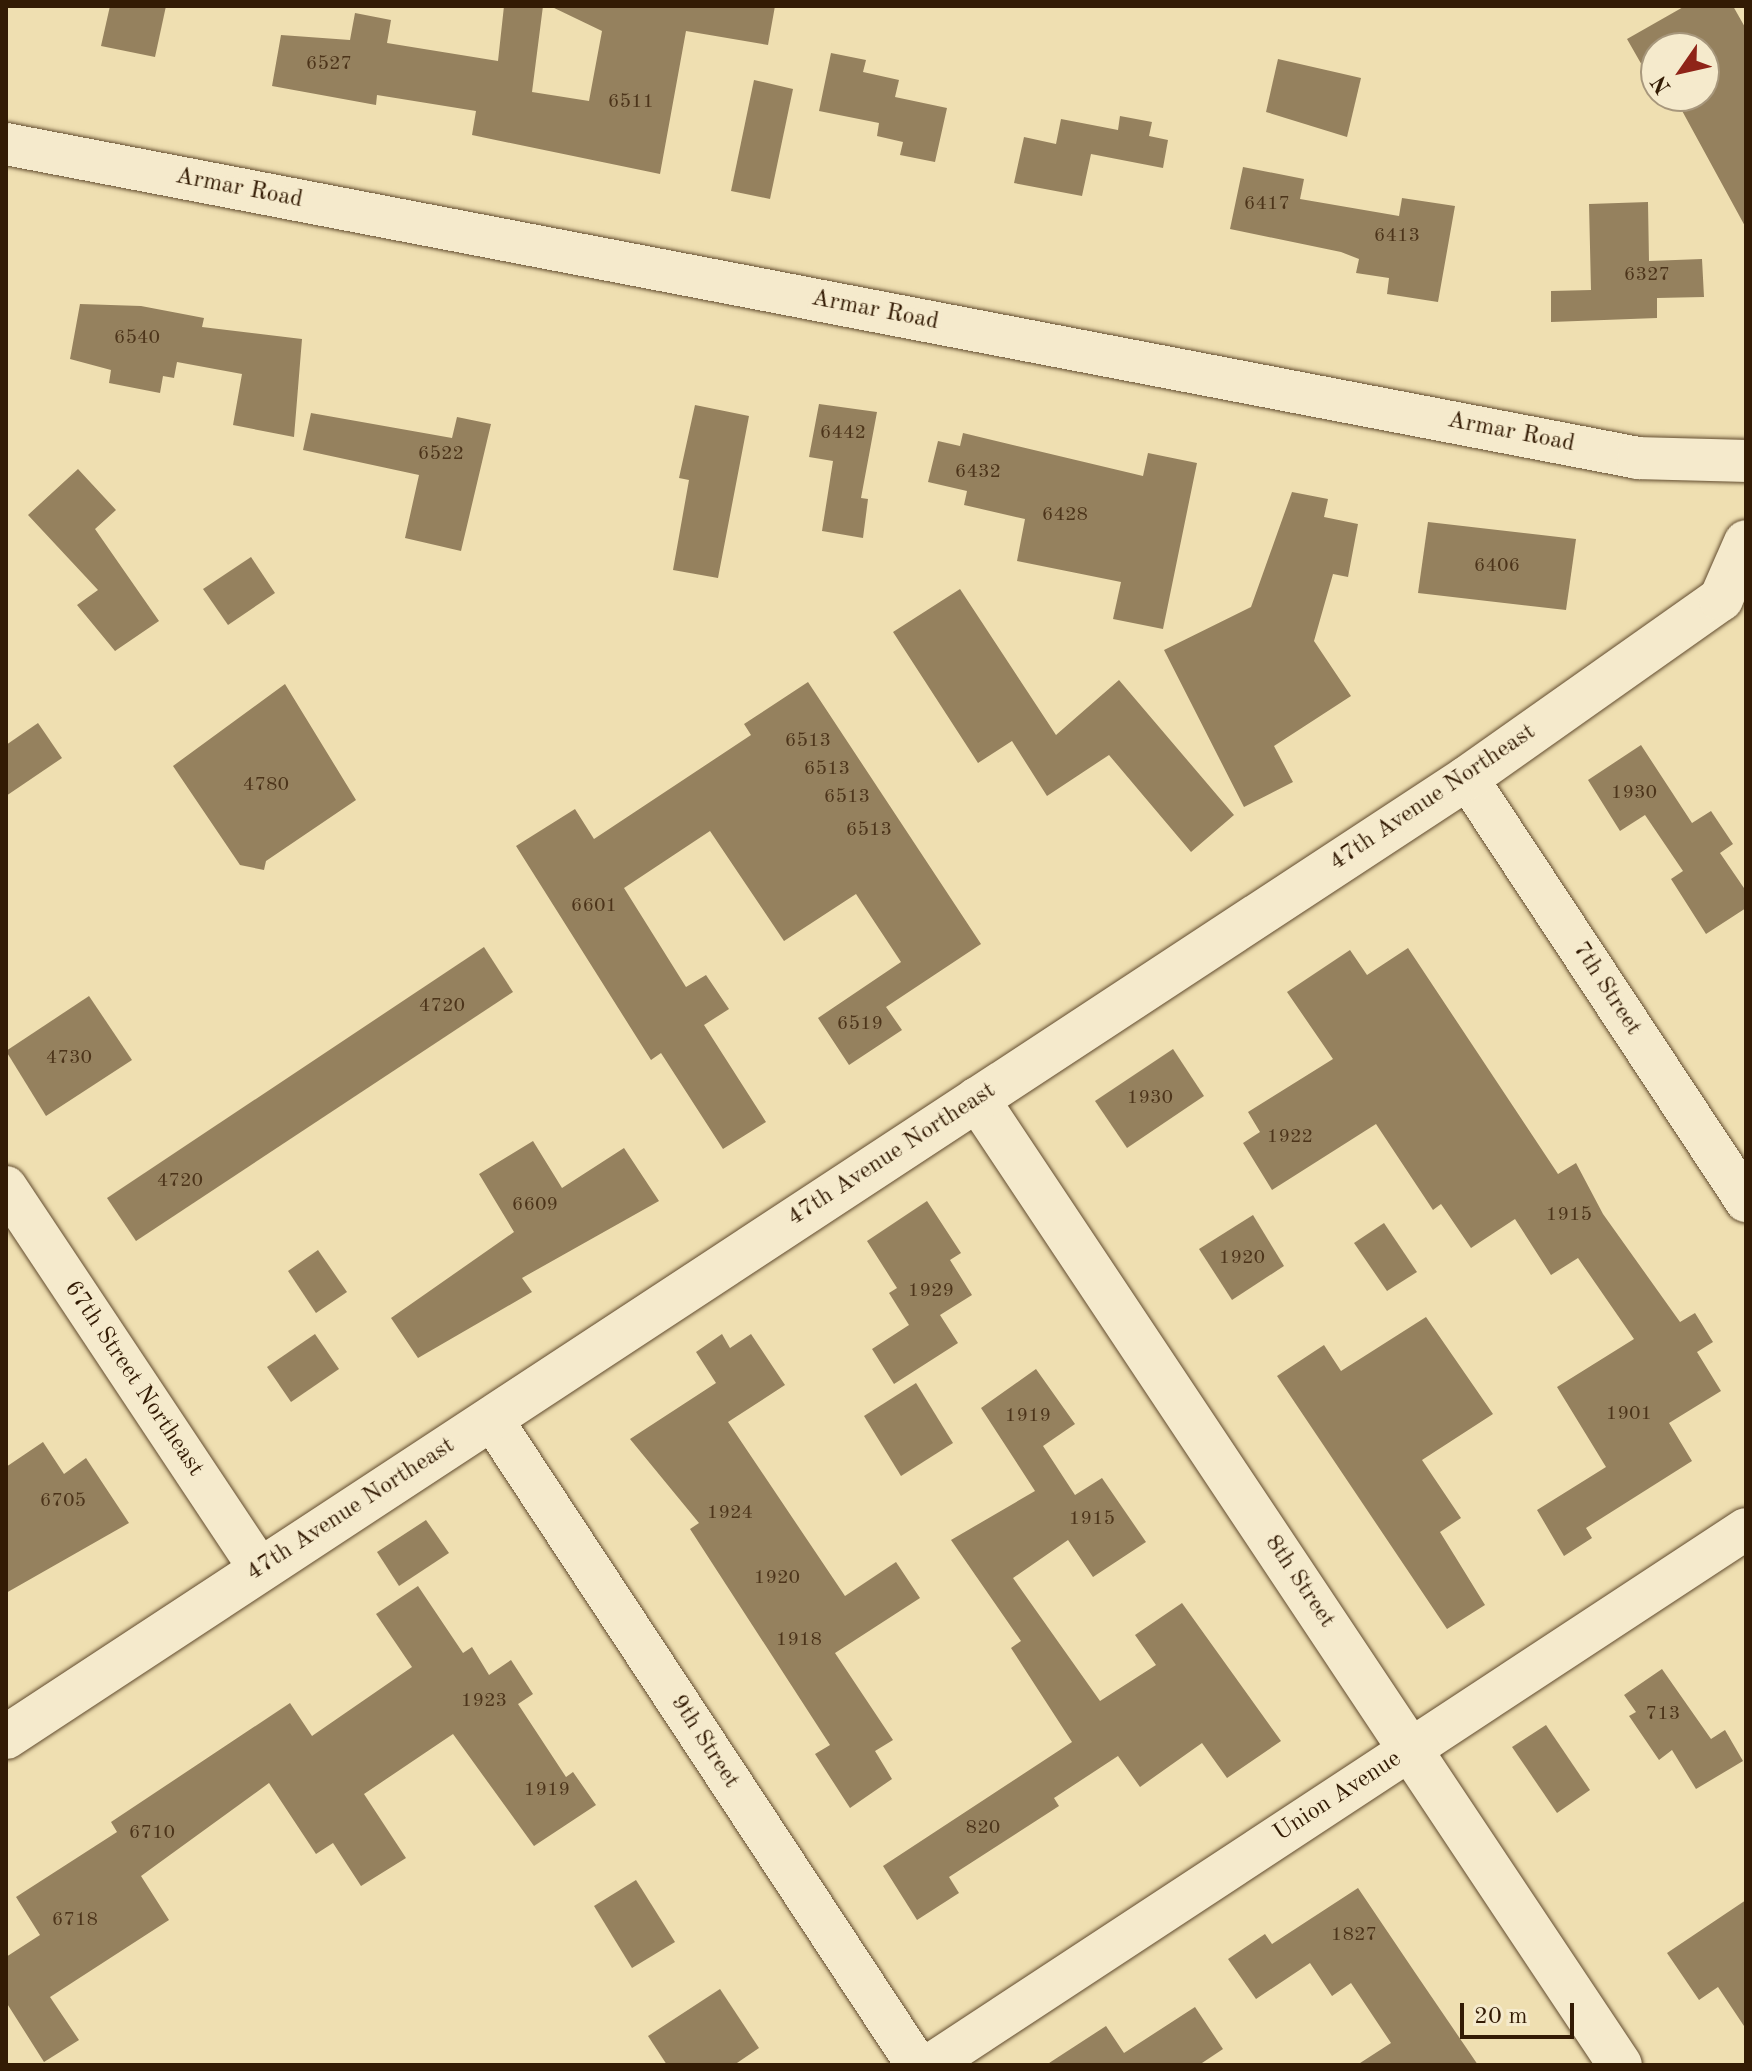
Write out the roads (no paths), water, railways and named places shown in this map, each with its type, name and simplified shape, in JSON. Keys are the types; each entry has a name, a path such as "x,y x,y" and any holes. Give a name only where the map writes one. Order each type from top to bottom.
{"street":[{"name":"Armar Road","path":"6,144 1638,458 1746,461"},
{"name":"47th Avenue Northeast","path":"6,1737 1467,778 1721,599 1746,542"},
{"name":"7th Street","path":"1467,778 1746,1201"},
{"name":"8th Street","path":"977,1099 1620,2065"},
{"name":"67th Street Northeast","path":"6,1187 260,1570"},
{"name":"9th Street","path":"491,1418 917,2065"},
{"name":"Union Avenue","path":"930,2065 1746,1529"}]}
